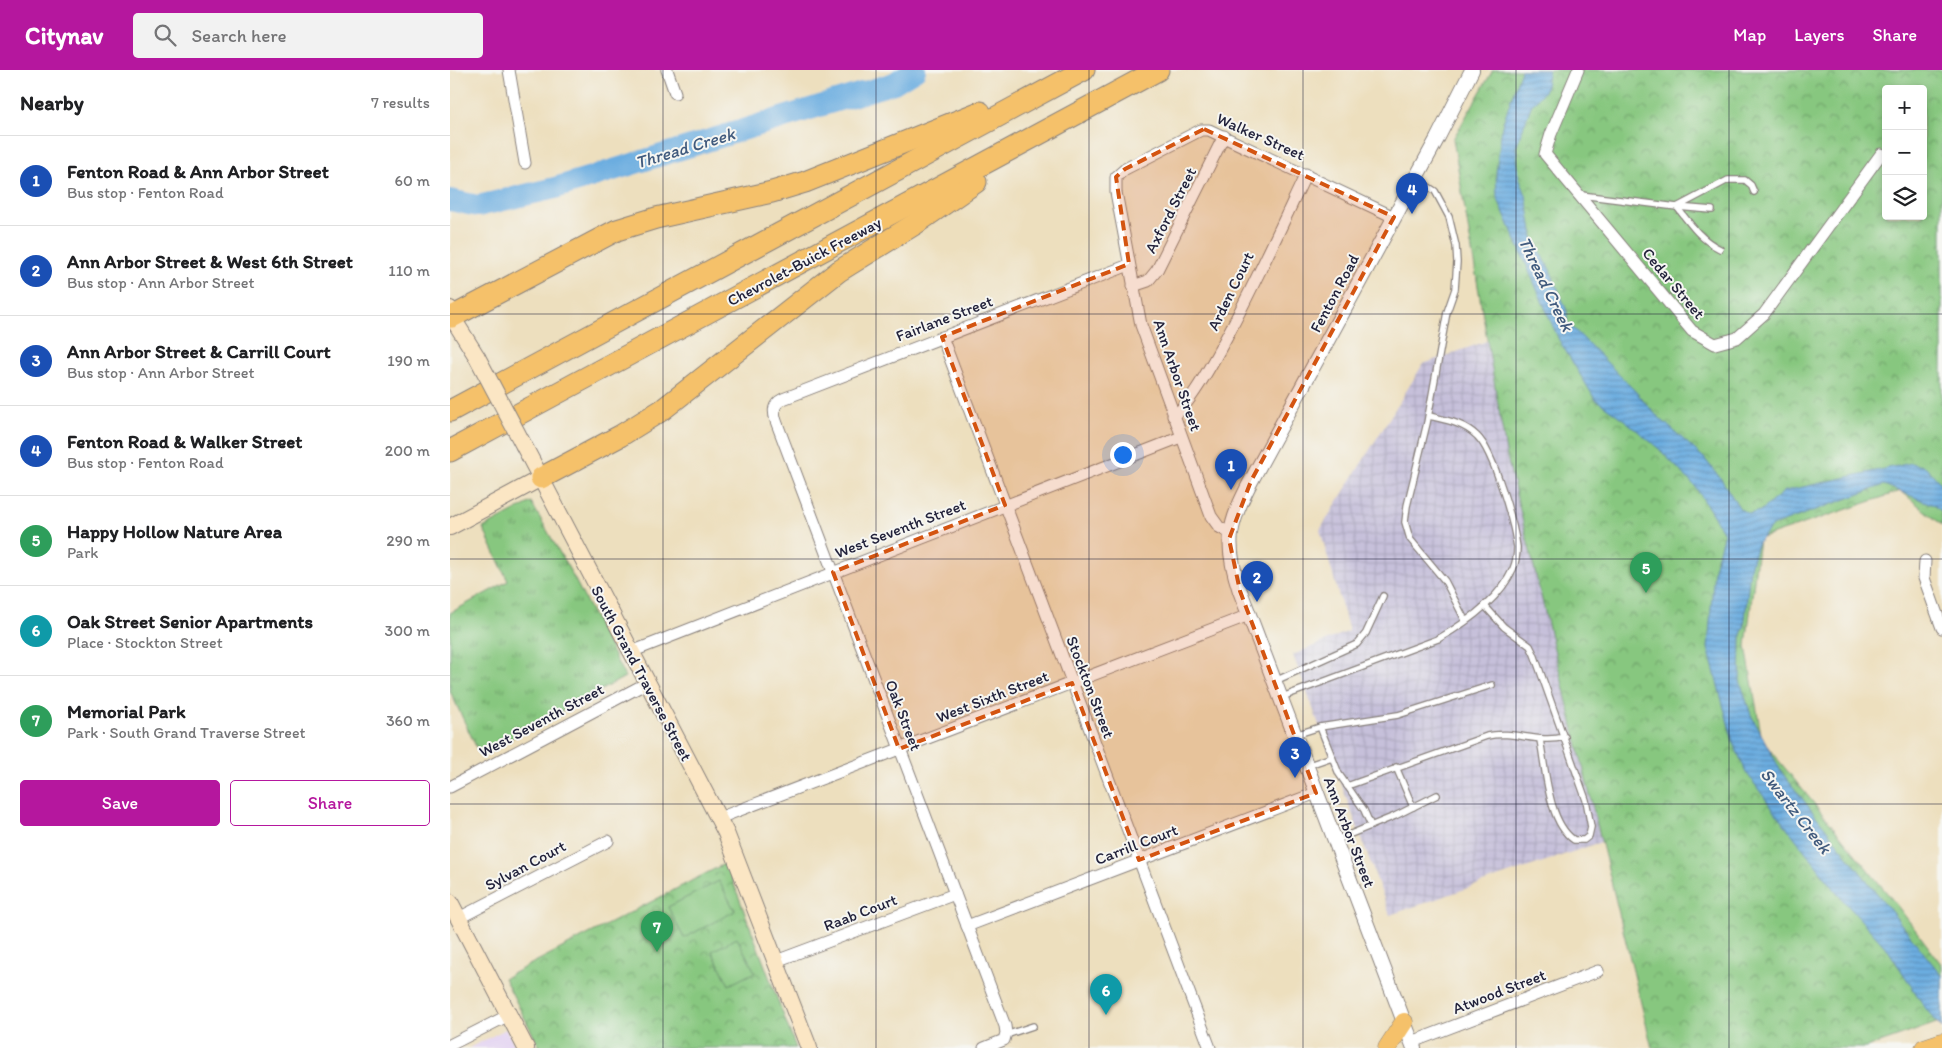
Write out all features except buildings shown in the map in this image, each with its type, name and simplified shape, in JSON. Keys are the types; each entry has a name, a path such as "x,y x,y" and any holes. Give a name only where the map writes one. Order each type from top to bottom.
{"highway":[{"name":"Chevrolet-Buick Freeway","path":"450,451 1158,70"},
{"path":"451,315 617,230 656,218 772,192 805,182 1079,73"},
{"path":"450,411 1079,73"},
{"path":"541,478 620,436 662,410 839,271 915,224 1063,122"}],"main road":[{"name":"South Grand Traverse Street","path":"451,315 477,357 719,818 741,867 809,1048"},
{"path":"450,527 541,478"},
{"path":"450,902 526,1048"},
{"path":"1387,1048 1404,1022"},
{"path":"1924,1048 1942,1042"}],"street":[{"path":"509,70 525,163"},
{"path":"667,70 675,92"},
{"name":"Fenton Road","path":"1230,533 1236,512 1251,481 1472,70"},
{"name":"Cedar Street","path":"1578,70 1551,134 1545,154 1553,167 1581,196 1692,331 1715,344 1737,338 1764,314 1881,154"},
{"name":"Walker Street","path":"1116,177 1125,169 1200,130 1209,130 1394,217"},
{"name":"Axford Street","path":"1133,286 1148,281 1157,270 1224,136"},
{"name":"Arden Court","path":"1173,416 1182,410 1215,358 1306,174"},
{"name":"Ann Arbor Street","path":"1116,177 1116,192 1129,265 1144,334 1213,520 1218,527 1230,533 1231,564 1249,615 1413,1045"},
{"name":"Fairlane Street","path":"774,406 783,399 1129,265"},
{"name":"Stockton Street","path":"942,337 1210,1048"},
{"name":"Oak Street","path":"774,406 776,421 967,926 1006,1035"},
{"name":"West Seventh Street","path":"631,652 1181,437"},
{"path":"1925,561 1924,578 1942,628"},
{"name":"West Sixth Street","path":"719,818 1249,615"},
{"name":"West Seventh Street","path":"450,787 647,683"},
{"name":"Carrill Court","path":"967,926 1316,793"},
{"name":"Sylvan Court","path":"459,918 608,841"},
{"name":"Raab Court","path":"776,961 954,894"},
{"name":"Atwood Street","path":"1413,1045 1598,971"},
{"path":"450,1045 509,1015"},
{"path":"984,1048 1004,1040 1006,1035"}],"lane":[{"path":"1415,178 1432,187 1437,194 1452,225 1457,254 1455,289 1447,312 1428,416 1407,506 1406,529 1414,545 1444,581 1465,620"},
{"path":"1677,207 1728,180 1746,180 1754,192"},
{"path":"1581,196 1712,210"},
{"path":"1677,207 1696,231 1710,244 1720,249"},
{"path":"1280,698 1425,645 1465,620 1484,605 1501,587 1516,561 1515,538 1503,493 1488,450 1478,436 1456,423 1428,416"},
{"path":"1274,681 1341,653 1357,644 1366,633 1383,596"},
{"path":"1484,605 1504,627 1530,646 1534,654 1565,737 1590,814 1589,836 1581,841 1574,840 1567,834 1556,816 1540,740"},
{"path":"1294,735 1320,727 1386,718 1492,686"},
{"path":"1320,727 1332,757 1347,786 1364,810 1371,826"},
{"path":"1347,786 1442,750 1500,733 1540,740 1565,737"},
{"path":"1306,766 1332,757"},
{"path":"1396,767 1413,807"},
{"path":"1334,840 1371,826 1437,795"},
{"path":"1006,1035 1033,1026"}],"highlighted area":[{"path":"1204,129 1394,217 1251,481 1229,539 1240,591 1316,793 1139,860 1072,683 899,749 833,572 1005,505 942,337 1129,264 1116,177 1125,169"}],"shaded area":[{"path":"1487,341 1507,457 1601,842 1390,915 1293,655 1349,631 1320,530 1423,364"},
{"path":"506,1029 516,1048 469,1048"}],"green space":[{"path":"1493,70 1942,70 1942,525 1901,491 1759,539 1746,646 1762,740 1896,904 1942,965 1942,1021 1866,1048 1652,1048 1507,457 1453,139"},
{"path":"531,502 573,576 625,677 480,755 450,691 450,613 508,581 483,528"},
{"path":"726,863 796,1048 540,1048 504,978"},
{"path":"719,881 735,911 684,938 668,907"},
{"path":"737,938 755,972 729,985 712,951"}],"water":[{"name":"Swartz Creek","path":"1521,70 1549,70 1545,90 1531,106 1516,147 1519,177 1526,195 1533,237 1550,270 1567,311 1567,322 1636,392 1654,413 1704,458 1721,479 1740,509 1749,514 1760,511 1785,491 1911,463 1926,467 1942,485 1942,512 1934,505 1884,485 1772,526 1757,544 1750,568 1744,628 1741,634 1740,681 1751,715 1782,773 1942,976 1942,1028 1926,1009 1888,950 1842,899 1746,772 1733,742 1708,648 1714,569 1724,533 1695,486 1658,448 1595,399 1559,340 1497,197 1496,173 1502,126"}],"waterway":[{"name":"Thread Creek","path":"450,200 478,206 555,188 894,83 915,70"}],"place":[{"name":"Fenton Road & Walker Street","path":"1412,214"},
{"name":"Fenton Road & Ann Arbor Street","path":"1231,490"},
{"name":"Happy Hollow Nature Area","path":"1646,593"},
{"name":"Ann Arbor Street & West 6th Street","path":"1257,602"},
{"name":"Ann Arbor Street & Carrill Court","path":"1295,778"},
{"name":"Memorial Park","path":"657,952"},
{"name":"Oak Street Senior Apartments","path":"1106,1015"}]}
